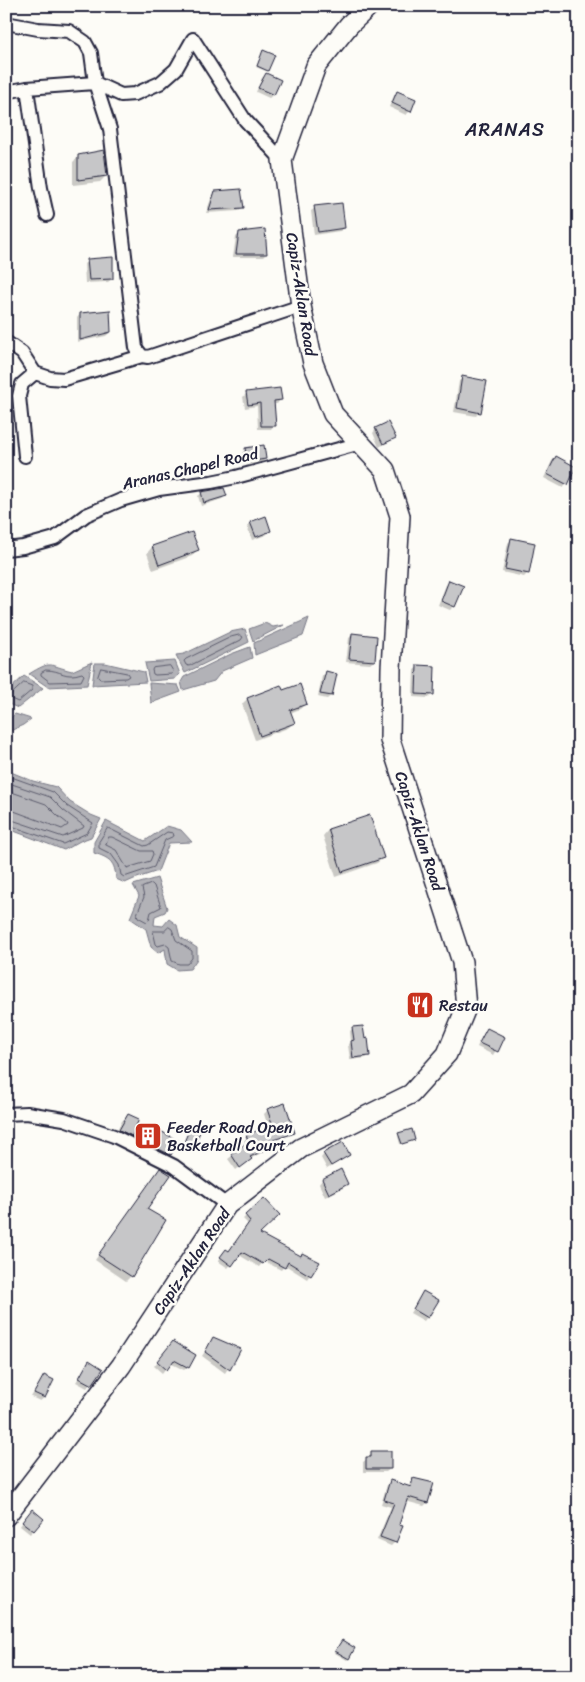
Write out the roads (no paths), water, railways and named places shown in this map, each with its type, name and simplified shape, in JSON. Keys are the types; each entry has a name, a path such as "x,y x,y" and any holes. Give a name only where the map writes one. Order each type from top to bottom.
{"main road":[{"name":"Capiz-Aklan Road","path":"6,1516 121,1366 227,1205 301,1148 410,1094 447,1054 466,1008 462,962 390,740 391,668 400,516 385,470 333,414 313,363 301,306 282,160 316,66 349,25 369,6"}],"street":[{"path":"6,23 38,29 69,31 85,42 91,53 95,83 110,129 136,348 142,356"},
{"path":"6,92 27,88 95,83 121,95 135,94 160,83 176,69 192,38 245,120 282,160"},
{"path":"27,88 41,188 47,215"},
{"path":"6,342 22,353 34,372 50,378 64,379 142,356 148,357 301,306"},
{"path":"26,456 19,396 22,384 34,372"},
{"name":"Aranas Chapel Road","path":"6,549 23,548 55,538 86,514 121,500 159,489 236,477 361,443"},
{"path":"6,1114 27,1113 64,1119 114,1136 174,1166 227,1205"}],"water":[{"path":"309,618 303,636 255,655 254,643"},
{"path":"265,623 273,627 284,625 253,641 249,629"},
{"path":"245,629 249,642 185,673 176,655 184,654 230,632"},
{"path":"250,647 252,658 222,671 214,681 183,690 181,682 184,677"},
{"path":"175,661 180,674 175,679 149,681 145,663"},
{"path":"92,662 87,685 48,687 29,674 46,665 72,671"},
{"path":"95,663 105,663 144,672 146,682 92,685"},
{"path":"24,676 43,688 18,708 6,703 6,693"},
{"path":"149,683 178,685 181,692 151,703"},
{"path":"15,714 31,719 6,733 6,722"},
{"path":"6,770 33,781 56,787 70,802 101,819 91,837 64,850 6,828"},
{"path":"106,821 145,841 167,826 181,830 192,842 169,843 158,871 125,883 116,879 111,861 94,853 94,842"},
{"path":"157,878 167,908 165,912 155,916 154,925 163,926 169,919 177,925 180,937 197,948 197,959 190,969 177,970 167,964 165,949 158,953 151,947 146,929 130,918 139,896 133,885"}],"place":[{"name":"Restau","path":"420,1005"},
{"name":"Feeder Road Open Basketball Court","path":"148,1136"}],"district":[{"name":"ARANAS","path":"505,129"}]}
